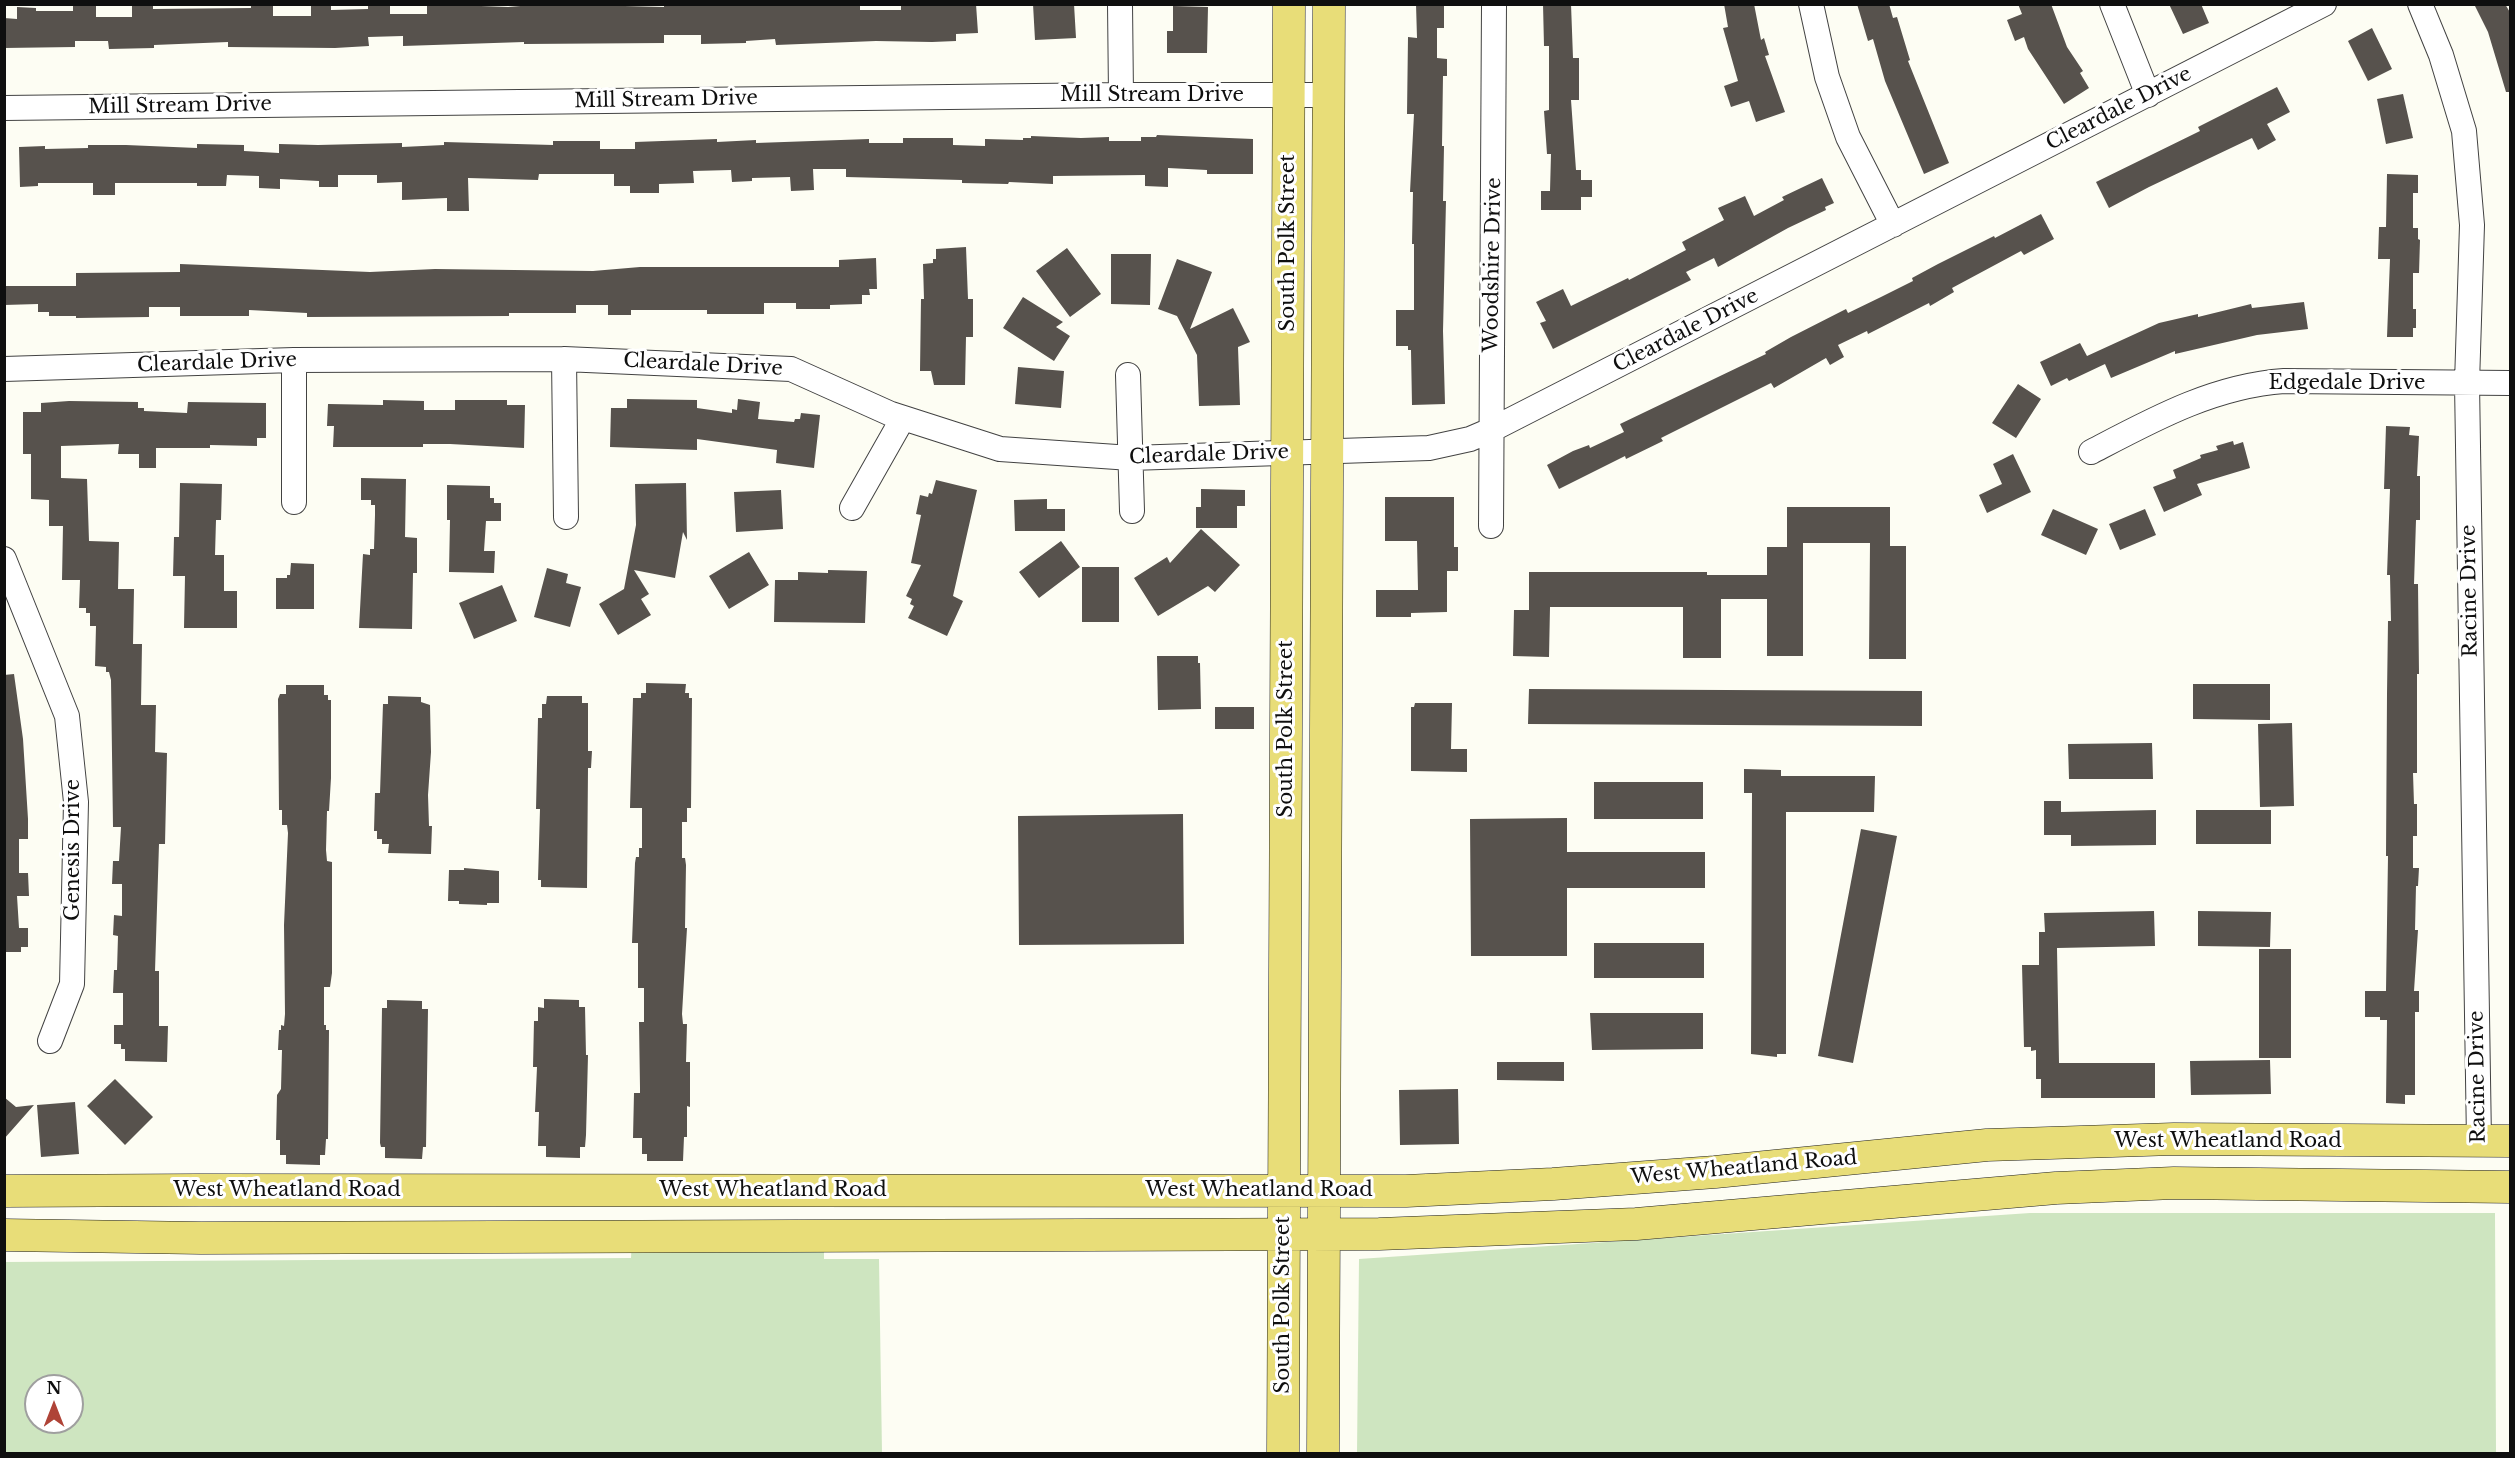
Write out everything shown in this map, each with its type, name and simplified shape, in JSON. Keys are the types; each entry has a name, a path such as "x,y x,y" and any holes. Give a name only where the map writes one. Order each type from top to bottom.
{"main road":[{"name":"South Polk Street","path":"1282,1454 1289,4"},
{"name":"South Polk Street","path":"1323,1454 1329,4"},
{"path":"1286,759 1325,758"},
{"name":"West Wheatland Road","path":"4,1191 1324,1191 1488,1188 1715,1172 1986,1145 2174,1139 2511,1141"},
{"path":"2174,1139 2174,1183"},
{"name":"Racine Drive","path":"2479,1141 2480,1186"},
{"path":"1715,1172 1716,1217"},
{"path":"4,1235 201,1238 1323,1234 1587,1227 2056,1188 2174,1183 2511,1186"},
{"path":"199,1190 201,1238"},
{"path":"454,1190 455,1237"},
{"path":"742,1236 743,1190"}],"street":[{"path":"1120,4 1121,94"},
{"name":"Woodshire Drive","path":"1491,526 1494,4"},
{"path":"1811,4 1827,77 1848,137 1893,225"},
{"path":"2112,4 2148,94"},
{"name":"Cleardale Drive","path":"4,369 294,360 564,359 790,369 903,418 1000,449 1131,458 1429,448 1470,439 1491,430 2324,4"},
{"name":"Racine Drive","path":"2420,4 2441,55 2464,130 2472,225 2467,383 2479,1141"},
{"name":"Mill Stream Drive","path":"4,108 1121,94 1328,95"},
{"path":"564,359 566,517"},
{"path":"294,360 294,502"},
{"path":"1128,375 1132,511"},
{"name":"Edgedale Drive","path":"2091,452 2174,409 2257,383 2294,381 2511,383"},
{"path":"852,508 903,418"},
{"name":"Genesis Drive","path":"4,559 67,716 76,802 72,984 50,1041"}],"green space":[{"path":"2030,1213 2495,1213 2496,1453 1357,1453 1359,1259"},
{"path":"824,1235 824,1259 879,1259 882,1453 5,1453 4,1262 631,1258 632,1237"}],"building":[{"path":"73,4 96,4 96,17 132,17 132,5 145,4 153,4 153,9 251,8 251,4 273,4 273,16 311,16 311,5 331,5 331,10 368,9 368,4 390,4 390,14 427,14 427,4 508,7 546,4 664,7 664,4 860,4 860,10 901,10 901,4 976,4 978,33 956,34 956,41 776,45 775,39 746,41 746,43 701,44 701,35 664,35 664,43 524,44 524,42 403,46 403,36 368,37 369,46 335,48 228,47 228,42 109,49 108,41 75,41 75,47 4,48 4,18 17,19 17,7 36,8 36,11 73,11"},
{"path":"1033,4 1074,4 1076,38 1035,40"},
{"path":"1416,4 1444,4 1444,28 1437,28 1437,58 1447,59 1447,76 1443,76 1442,146 1444,146 1443,201 1446,201 1443,331 1445,404 1412,405 1411,350 1408,350 1408,346 1396,346 1396,310 1414,310 1413,192 1410,192 1414,114 1407,114 1408,37 1417,38"},
{"path":"1543,4 1571,4 1573,58 1579,58 1579,100 1571,100 1576,170 1581,170 1581,180 1592,180 1592,197 1581,197 1581,210 1541,210 1541,191 1550,191 1551,154 1547,154 1544,111 1549,110 1549,46 1544,46"},
{"path":"1724,4 1754,4 1761,40 1764,38 1769,55 1765,56 1785,112 1756,122 1749,101 1731,107 1724,86 1738,81 1723,28 1728,27"},
{"path":"1857,4 1889,4 1893,18 1897,17 1910,60 1908,61 1949,163 1924,174 1885,81 1873,39 1868,41"},
{"path":"2018,4 2051,4 2067,47 2083,71 2080,73 2089,88 2064,104 2028,49 2024,37 2015,41 2007,20 2022,14"},
{"path":"2169,4 2201,4 2209,23 2183,34"},
{"path":"2474,4 2505,4 2511,14 2511,92 2506,92 2488,32"},
{"path":"1173,6 1208,7 1207,53 1167,53 1167,31 1173,31"},
{"path":"2372,28 2392,69 2368,81 2348,41"},
{"path":"2277,87 2290,112 2267,124 2276,140 2258,150 2252,138 2109,208 2096,182 2200,131 2198,127"},
{"path":"2403,94 2413,138 2386,144 2377,99"},
{"path":"1157,135 1253,139 1253,174 1207,174 1207,170 1168,168 1168,187 1145,186 1145,175 1053,176 1053,184 1009,182 1008,184 962,183 962,180 846,177 846,169 813,169 814,190 791,191 790,177 752,178 752,181 732,182 731,170 693,171 694,183 659,184 659,193 630,193 630,186 614,186 614,174 539,174 538,180 468,178 469,211 447,211 447,198 402,200 402,182 377,183 377,175 338,175 338,187 319,187 319,181 280,179 280,189 259,188 259,176 227,175 226,186 197,186 197,183 115,183 115,195 93,195 93,183 38,183 38,186 20,187 19,147 45,146 45,149 88,148 88,145 126,145 197,148 197,144 244,145 244,151 279,153 279,144 402,143 402,147 444,145 444,142 553,145 553,141 600,141 600,149 635,149 635,142 717,139 717,142 756,140 756,143 869,139 869,143 903,143 903,138 953,138 953,145 985,146 985,139 1023,140 1031,136 1109,137 1109,141 1141,141 1141,137 1156,137"},
{"path":"2387,174 2418,175 2418,193 2413,193 2413,228 2418,228 2418,239 2420,240 2419,273 2413,273 2413,309 2416,309 2416,328 2413,328 2413,337 2387,337 2390,259 2378,259 2379,227 2386,227"},
{"path":"1822,178 1834,203 1825,207 1826,210 1788,228 1718,267 1714,258 1686,272 1691,280 1553,349 1540,323 1546,321 1536,302 1563,289 1571,306 1628,278 1629,280 1686,250 1682,242 1724,220 1718,208 1745,196 1754,216 1784,200 1782,197"},
{"path":"2041,214 2054,239 2024,255 2021,251 1952,288 1954,292 1930,306 1929,303 1868,334 1867,331 1838,345 1844,357 1830,365 1826,358 1774,388 1771,383 1661,438 1663,441 1626,459 1625,456 1559,489 1547,465 1573,451 1589,445 1590,448 1624,432 1620,424 1766,354 1765,352 1791,337 1846,309 1848,313 1881,297 1913,281 1912,278 1938,264"},
{"path":"966,247 968,299 973,299 973,337 966,337 965,385 934,385 931,371 920,371 921,299 924,299 923,264 933,263 933,259 936,259 936,249"},
{"path":"1067,248 1101,294 1070,317 1036,271"},
{"path":"1111,254 1151,254 1150,305 1111,304"},
{"path":"876,258 877,289 869,289 870,295 862,295 862,304 830,305 830,309 796,309 796,303 764,303 764,314 707,314 707,310 631,310 631,315 608,315 608,305 576,305 576,313 509,313 509,316 307,317 307,313 249,310 249,316 180,316 180,307 149,307 149,317 76,318 76,316 49,316 49,312 38,312 38,304 4,305 4,286 76,286 76,273 180,272 180,264 370,272 435,269 593,271 640,267 839,267 839,260"},
{"path":"1177,259 1212,272 1190,329 1233,308 1250,342 1238,347 1240,405 1199,406 1197,355 1177,316 1158,309"},
{"path":"1023,297 1063,322 1056,327 1070,336 1054,361 1003,328"},
{"path":"2304,302 2308,329 2257,335 2175,354 2175,351 2111,378 2105,364 2069,381 2067,378 2051,386 2040,362 2080,343 2087,356 2159,323 2198,314 2198,317 2251,304 2252,308"},
{"path":"1018,367 1064,371 1061,408 1015,404"},
{"path":"2018,384 2041,399 2016,438 1992,423"},
{"path":"627,399 697,400 697,408 732,413 732,409 737,410 738,399 760,402 758,419 794,422 795,419 800,419 801,413 820,415 814,468 776,463 777,450 697,439 697,450 610,447 611,408 627,408"},
{"path":"383,400 424,401 424,410 455,410 455,400 507,400 507,405 525,405 524,448 450,444 423,444 423,447 333,447 334,426 327,426 328,404 383,405"},
{"path":"138,402 138,408 144,408 144,411 187,413 188,402 266,403 266,438 257,438 257,446 210,445 210,448 156,448 156,468 139,468 139,454 118,454 119,444 61,446 61,478 87,479 89,541 119,542 118,589 134,589 133,644 142,644 141,705 156,705 155,752 167,753 165,844 159,844 155,971 159,971 159,1026 168,1026 167,1062 125,1061 125,1049 121,1049 121,1044 114,1044 114,1025 123,1025 123,993 113,993 114,970 117,970 118,936 113,935 114,915 122,916 122,884 112,884 113,861 119,861 121,827 113,827 111,680 106,667 95,666 96,626 90,626 90,613 86,613 86,608 79,608 80,580 62,580 63,526 49,526 49,500 31,499 31,454 23,454 23,412 41,412 41,403"},
{"path":"2386,426 2410,427 2409,435 2419,436 2417,476 2420,476 2420,520 2416,520 2414,584 2418,584 2419,674 2417,674 2417,773 2413,773 2414,804 2417,804 2417,836 2413,836 2413,868 2419,868 2418,886 2416,886 2415,930 2418,930 2414,991 2419,991 2419,1012 2415,1012 2415,1095 2405,1095 2405,1104 2386,1103 2387,1020 2380,1020 2380,1017 2365,1017 2365,991 2386,991 2387,694 2388,621 2391,621 2390,575 2387,575 2390,489 2384,489"},
{"path":"2233,441 2234,445 2243,442 2250,468 2197,484 2202,495 2164,512 2153,487 2176,478 2173,470 2201,458 2200,455 2218,450 2216,446"},
{"path":"2013,454 2031,492 1987,513 1979,495 2002,484 1993,464"},
{"path":"361,478 406,479 405,537 417,538 417,573 413,573 412,629 359,628 363,554 370,555 370,549 374,549 375,515 375,505 371,505 371,500 361,500"},
{"path":"936,480 977,490 953,596 963,601 947,636 908,618 914,606 910,604 912,599 906,596 921,565 911,563 921,515 916,514 920,495 928,497 929,493 932,494"},
{"path":"180,483 222,484 221,520 216,520 215,555 224,555 224,591 237,591 237,628 184,628 185,576 173,576 174,537 179,537"},
{"path":"686,483 687,540 683,532 675,578 634,570 649,594 641,599 651,615 618,635 599,604 624,589 636,525 635,484"},
{"path":"447,485 490,486 490,498 494,498 494,503 501,503 501,521 486,521 484,551 495,551 494,573 449,572 450,520 447,520"},
{"path":"1201,489 1245,490 1245,506 1237,506 1237,528 1196,528 1196,507 1201,507"},
{"path":"781,490 783,529 736,532 734,492"},
{"path":"1385,497 1454,497 1454,547 1458,547 1458,571 1447,571 1447,612 1411,613 1411,617 1376,617 1376,590 1418,590 1417,541 1385,541"},
{"path":"1047,499 1047,509 1065,509 1065,531 1015,531 1014,500"},
{"path":"1787,507 1890,507 1890,546 1906,546 1906,659 1869,659 1870,543 1803,543 1803,656 1767,656 1767,599 1721,599 1721,658 1683,658 1683,607 1550,607 1549,657 1513,656 1514,610 1529,610 1529,572 1707,572 1707,575 1767,575 1767,547 1787,547"},
{"path":"2053,509 2098,529 2086,555 2041,535"},
{"path":"2145,509 2156,535 2120,550 2109,524"},
{"path":"1201,529 1240,565 1215,592 1208,586 1158,616 1134,578 1167,557 1170,563"},
{"path":"1061,541 1080,567 1039,598 1019,572"},
{"path":"749,552 769,585 729,609 709,576"},
{"path":"291,563 314,564 314,609 276,609 276,578 287,578 287,575 290,575"},
{"path":"1082,567 1119,567 1119,622 1082,622"},
{"path":"547,568 568,574 566,583 581,587 570,627 534,617"},
{"path":"828,570 867,571 865,623 774,622 775,580 798,580 798,572 828,573"},
{"path":"502,585 517,621 474,639 459,603"},
{"path":"1157,656 1198,656 1201,709 1158,710"},
{"path":"14,674 23,739 28,819 28,839 19,839 19,873 28,873 29,896 17,896 19,928 28,928 28,947 21,947 21,952 4,952 4,675"},
{"path":"646,683 686,684 685,693 689,693 689,698 692,698 691,808 687,808 687,822 682,822 682,858 685,858 686,865 685,928 687,928 682,1014 683,1024 687,1024 686,1062 690,1062 690,1107 687,1106 687,1137 684,1137 683,1161 647,1161 647,1154 642,1154 642,1138 633,1138 634,1093 640,1093 639,1022 644,1022 644,988 638,988 638,943 632,943 635,863 636,857 639,857 639,848 642,848 642,808 630,808 633,698 641,698 641,693 646,693"},
{"path":"2193,684 2270,684 2270,720 2193,719"},
{"path":"286,685 324,685 324,695 328,695 328,700 331,700 331,778 326,850 327,861 332,862 332,973 330,987 324,987 324,1025 326,1025 326,1030 329,1030 328,1139 326,1139 325,1155 320,1155 320,1165 286,1164 286,1155 280,1155 280,1140 276,1140 277,1095 281,1089 282,1050 278,1050 279,1030 281,1030 281,1025 284,1026 285,1014 284,925 288,833 287,825 282,825 282,810 279,810 278,699 280,694 286,694"},
{"path":"1529,689 1922,691 1922,726 1528,724"},
{"path":"388,696 421,697 421,702 430,705 431,752 428,795 429,826 432,826 431,854 388,853 389,844 382,844 382,839 377,839 377,831 374,831 375,793 380,793 383,704 388,704"},
{"path":"547,696 582,696 582,703 588,703 588,751 592,751 591,768 588,768 587,888 541,887 541,880 538,880 540,809 536,809 538,718 542,718 542,704 546,704"},
{"path":"1415,703 1452,703 1451,749 1467,749 1467,772 1411,771 1411,707 1414,707"},
{"path":"1215,707 1254,707 1254,729 1215,729"},
{"path":"2292,723 2294,806 2260,807 2258,724"},
{"path":"2152,743 2153,779 2069,779 2068,744"},
{"path":"1744,769 1781,770 1781,776 1875,776 1874,812 1786,812 1786,1054 1777,1054 1777,1057 1751,1054 1752,793 1744,793"},
{"path":"1594,782 1703,782 1703,819 1594,819"},
{"path":"2044,801 2061,801 2061,812 2156,810 2156,845 2071,846 2071,835 2044,835"},
{"path":"2196,810 2271,810 2271,844 2196,844"},
{"path":"1183,814 1184,944 1019,945 1018,816"},
{"path":"1567,818 1567,852 1705,852 1705,888 1567,888 1567,956 1471,956 1470,819"},
{"path":"1861,829 1897,836 1853,1063 1818,1056"},
{"path":"464,868 499,871 499,903 459,904 459,901 448,901 449,870 464,870"},
{"path":"2154,911 2155,946 2057,948 2059,1063 2155,1063 2155,1098 2041,1098 2041,1079 2036,1079 2036,1050 2031,1051 2031,1047 2024,1047 2022,965 2039,965 2039,932 2045,932 2044,913"},
{"path":"2198,911 2271,912 2270,947 2198,946"},
{"path":"1594,943 1704,943 1704,978 1594,978"},
{"path":"2259,949 2291,949 2291,1058 2259,1058"},
{"path":"544,999 579,1000 579,1007 585,1007 586,1055 588,1055 586,1135 585,1147 580,1147 580,1158 546,1157 546,1146 538,1146 539,1112 535,1112 537,1067 533,1067 534,1021 538,1021 538,1007 544,1008"},
{"path":"387,1000 422,1001 422,1009 428,1009 426,1147 423,1147 422,1159 385,1158 385,1147 381,1147 380,1143 382,1008 387,1008"},
{"path":"1590,1013 1703,1013 1703,1049 1592,1050"},
{"path":"2270,1060 2271,1094 2191,1095 2190,1061"},
{"path":"1497,1062 1564,1062 1564,1081 1497,1080"},
{"path":"115,1079 153,1117 125,1145 87,1106"},
{"path":"1458,1089 1459,1144 1400,1145 1399,1090"},
{"path":"4,1097 16,1107 34,1105 4,1139"},
{"path":"75,1102 79,1154 41,1157 37,1105"}]}
